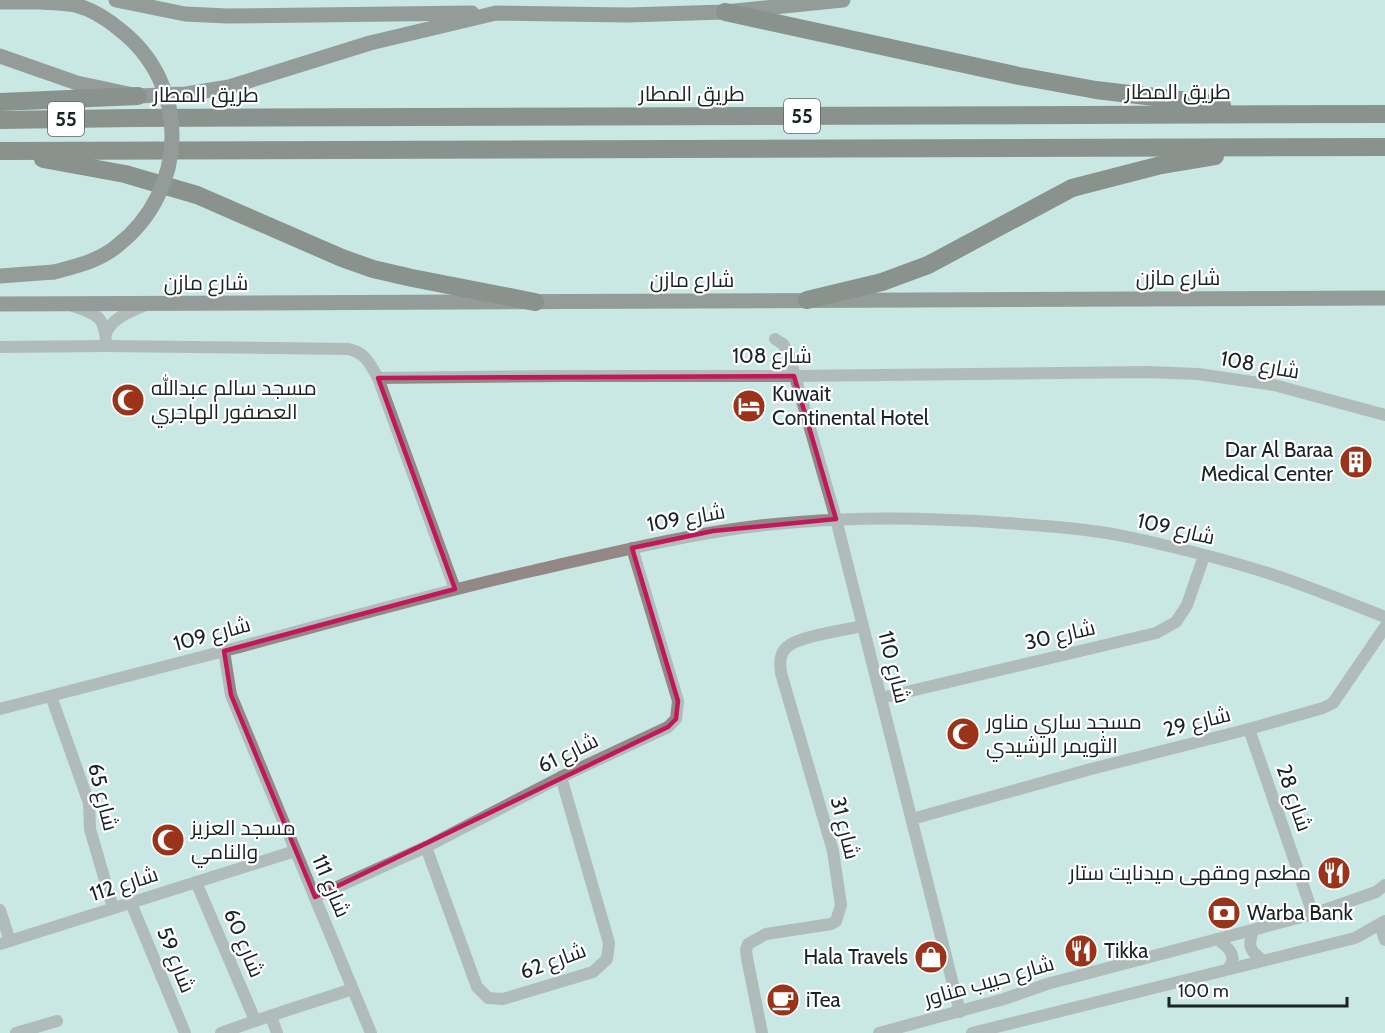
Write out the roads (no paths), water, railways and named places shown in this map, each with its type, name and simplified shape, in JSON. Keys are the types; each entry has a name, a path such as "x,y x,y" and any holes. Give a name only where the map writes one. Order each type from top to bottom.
{"highway":[{"path":"725,12 1020,76 1096,90 1310,114"},
{"path":"0,102 138,96"},
{"name":"طريق المطار","path":"0,120 1385,114"},
{"path":"807,300 882,282 928,265 1072,188 1161,165 1270,147"},
{"name":"55","path":"2,151 1385,147"},
{"path":"2,151 125,174 197,195 342,258 373,268 412,278 536,302"}],"main road":[{"path":"116,0 185,14 296,16 431,13 628,15 725,12 843,0"},
{"path":"0,2 75,5 106,19 133,39 154,66 167,97 173,130 170,164 159,196 141,224 116,247 87,263 54,272 0,276"},
{"path":"0,56 77,83 138,96 186,94 229,87 370,43 496,14"},
{"name":"شارع مازن","path":"0,304 1385,298"}],"street":[{"path":"65,304 95,315 104,326 106,346"},
{"path":"106,333 114,321 146,304"},
{"name":"شارع 110","path":"775,339 783,344 788,352 836,519 960,1012"},
{"path":"0,347 348,349 362,353 378,378 455,589"},
{"name":"شارع 108","path":"378,378 1148,372 1198,374 1274,385 1385,415"},
{"name":"شارع 109","path":"0,709 455,589 632,548 713,531 836,519 911,518 1059,526 1131,538 1268,573 1385,617"},
{"name":"شارع 61","path":"315,897 426,847 561,777 668,727 676,718 678,701 632,548"},
{"name":"شارع 30","path":"882,698 1156,633 1176,622 1187,605 1204,556"},
{"name":"شارع 31","path":"762,1033 747,958 748,944 766,934 831,924 836,921 841,905 833,851 782,673 781,655 785,648 796,640 863,626"},
{"name":"شارع 29","path":"912,819 1091,768 1249,729 1323,708 1333,703 1385,627"},
{"name":"شارع 111","path":"224,651 231,695 372,1033"},
{"name":"شارع 65","path":"51,696 89,803 90,828 113,908"},
{"name":"شارع 28","path":"1249,729 1313,914"},
{"name":"شارع 62","path":"426,847 477,987 488,998 503,999 593,972 607,959 609,943 561,777"},
{"name":"شارع 112","path":"5,943 295,851"},
{"name":"شارع 60","path":"196,882 255,1020"},
{"name":"شارع حبيب مناور","path":"879,1033 960,1012 1047,984 1313,914 1376,892 1385,885"},
{"name":"شارع 59","path":"131,903 185,1033"},
{"path":"0,910 5,943"},
{"path":"972,1033 1355,938 1382,923 1385,940"},
{"path":"1253,930 1249,946 1252,953 1262,960"},
{"path":"1217,939 1229,948 1233,957 1228,969"},
{"path":"221,1033 352,989"},
{"path":"271,1016 277,1033"},
{"path":"16,1033 57,1021"}],"place":[{"name":"مسجد سالم عبدالله العصفور الهاجري","path":"128,400"},
{"name":"Kuwait Continental Hotel","path":"749,406"},
{"name":"Dar Al Baraa Medical Center","path":"1356,462"},
{"name":"مسجد ساري مناور الثويمر الرشيدي","path":"963,734"},
{"name":"مسجد العزيز والنامي","path":"168,840"},
{"name":"مطعم ومقهى ميدنايت ستار","path":"1334,873"},
{"name":"Warba Bank","path":"1224,913"},
{"name":"Tikka","path":"1081,951"},
{"name":"Hala Travels","path":"931,957"},
{"name":"iTea","path":"783,1000"}]}
